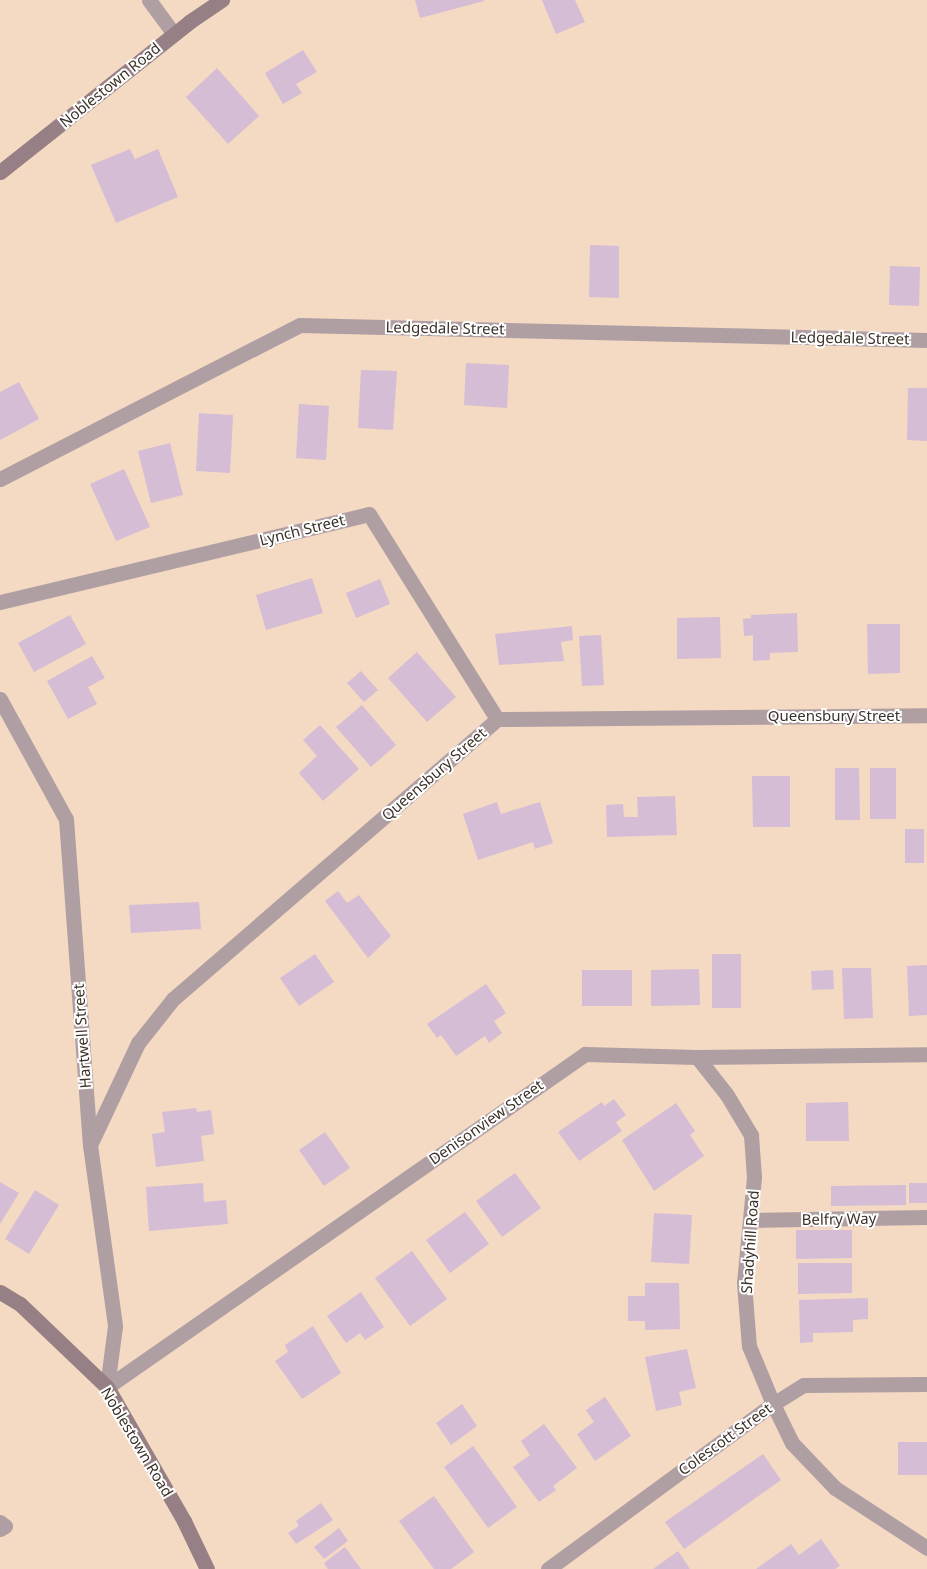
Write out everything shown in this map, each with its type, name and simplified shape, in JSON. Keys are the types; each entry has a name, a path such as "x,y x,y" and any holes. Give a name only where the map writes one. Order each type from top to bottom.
{"main road":[{"name":"Noblestown Road","path":"0,172 174,34 222,0"},
{"name":"Noblestown Road","path":"0,1292 20,1304 107,1387 184,1521 207,1569"}],"street":[{"path":"149,0 174,34"},
{"name":"Ledgedale Street","path":"0,479 300,325 927,340"},
{"name":"Lynch Street","path":"0,602 369,514 497,719"},
{"name":"Hartwell Street","path":"0,700 66,819 90,1145 115,1326 107,1387"},
{"name":"Queensbury Street","path":"90,1145 138,1043 173,999 497,719 927,716"},
{"name":"Denisonview Street","path":"107,1387 585,1054 697,1057 927,1054"},
{"name":"Shadyhill Road","path":"697,1057 727,1095 751,1135 754,1177 744,1283 749,1346 773,1404 792,1443 835,1488 927,1548"},
{"name":"Belfry Way","path":"751,1220 927,1218"},
{"name":"Colescott Street","path":"548,1569 773,1404 804,1385 927,1384"},
{"path":"0,1522 6,1526 0,1528"}],"building":[{"path":"415,0 484,0 484,1 420,18"},
{"path":"542,0 575,0 585,22 556,34"},
{"path":"303,50 317,72 296,84 302,93 283,104 265,73"},
{"path":"217,68 259,116 228,144 186,97"},
{"path":"130,149 135,159 158,149 178,197 116,223 91,165"},
{"path":"590,245 619,246 619,298 589,297"},
{"path":"890,266 920,267 919,306 889,305"},
{"path":"466,363 509,365 507,408 464,405"},
{"path":"361,370 397,371 393,430 358,428"},
{"path":"19,382 39,419 0,440 0,392"},
{"path":"908,388 927,388 927,441 907,440"},
{"path":"299,404 329,406 326,460 296,458"},
{"path":"199,413 233,415 230,473 196,471"},
{"path":"170,443 183,495 151,503 138,451"},
{"path":"124,469 150,527 116,541 90,484"},
{"path":"312,578 323,613 266,630 256,595"},
{"path":"380,579 390,604 356,618 346,593"},
{"path":"797,613 798,652 770,653 770,660 753,661 753,635 744,636 743,619 751,618 751,615"},
{"path":"70,615 86,644 34,672 18,643"},
{"path":"720,617 721,658 677,659 677,618"},
{"path":"867,624 900,624 900,673 868,674"},
{"path":"572,626 573,640 561,642 564,661 499,665 495,634"},
{"path":"601,635 604,685 582,686 579,636"},
{"path":"417,652 456,697 427,722 388,678"},
{"path":"92,656 105,678 88,687 97,704 68,719 47,681"},
{"path":"361,671 378,690 364,702 347,683"},
{"path":"362,705 396,745 371,767 336,727"},
{"path":"320,725 359,769 323,801 299,773 317,756 303,740"},
{"path":"835,768 859,768 860,820 835,820"},
{"path":"870,768 896,768 896,819 870,819"},
{"path":"752,776 790,776 790,827 753,827"},
{"path":"675,796 677,835 607,837 606,805 623,804 624,817 638,817 637,797"},
{"path":"497,802 501,814 540,802 553,843 535,849 533,842 478,860 463,814"},
{"path":"905,829 924,829 924,863 905,863"},
{"path":"338,891 347,903 359,895 391,936 368,958 325,901"},
{"path":"199,902 201,929 131,933 129,905"},
{"path":"315,954 334,982 299,1006 280,978"},
{"path":"712,954 741,954 741,1008 712,1008"},
{"path":"927,965 927,1015 909,1016 907,966"},
{"path":"842,968 871,968 873,1018 844,1019"},
{"path":"699,969 700,1005 651,1006 651,970"},
{"path":"582,970 632,970 632,1006 582,1006"},
{"path":"833,970 834,989 812,990 811,971"},
{"path":"486,984 506,1013 494,1021 502,1033 489,1043 485,1036 456,1056 441,1035 437,1038 427,1024"},
{"path":"614,1099 626,1115 616,1122 622,1131 579,1161 558,1132 602,1102 604,1106"},
{"path":"848,1102 849,1141 806,1141 806,1103"},
{"path":"676,1103 695,1131 690,1135 704,1156 654,1191 622,1140"},
{"path":"196,1108 197,1112 211,1110 214,1134 201,1136 204,1161 156,1167 152,1134 165,1132 162,1112"},
{"path":"325,1132 350,1168 324,1186 299,1150"},
{"path":"515,1173 541,1208 502,1237 476,1201"},
{"path":"0,1182 19,1193 0,1224"},
{"path":"203,1183 204,1202 226,1200 228,1224 149,1231 146,1187"},
{"path":"909,1183 927,1183 927,1203 909,1203"},
{"path":"906,1185 906,1205 831,1206 831,1186"},
{"path":"35,1190 59,1205 29,1254 5,1239"},
{"path":"465,1212 489,1244 450,1273 426,1240"},
{"path":"654,1213 692,1215 689,1264 651,1262"},
{"path":"796,1230 852,1230 852,1258 796,1259"},
{"path":"412,1251 447,1299 410,1326 375,1278"},
{"path":"798,1263 852,1263 852,1293 798,1294"},
{"path":"645,1283 679,1283 680,1329 645,1330 645,1321 628,1321 628,1296 645,1296"},
{"path":"361,1292 384,1327 365,1340 360,1333 346,1343 327,1316"},
{"path":"868,1298 868,1319 853,1320 853,1332 813,1333 813,1342 800,1343 799,1300"},
{"path":"313,1326 341,1373 302,1399 275,1361 288,1352 285,1345"},
{"path":"687,1349 696,1388 679,1392 682,1405 656,1411 645,1357"},
{"path":"605,1397 631,1436 595,1461 577,1434 594,1422 586,1410"},
{"path":"462,1404 477,1426 451,1445 436,1423"},
{"path":"544,1424 577,1468 553,1486 556,1490 539,1502 513,1467 530,1455 521,1441"},
{"path":"898,1442 927,1442 927,1475 898,1475"},
{"path":"473,1446 517,1507 488,1528 444,1467"},
{"path":"763,1454 781,1480 684,1549 665,1522"},
{"path":"434,1496 474,1552 451,1569 434,1569 399,1521"},
{"path":"321,1503 333,1520 296,1544 288,1533 299,1526 296,1521"},
{"path":"339,1528 348,1541 324,1559 314,1547"},
{"path":"821,1539 840,1566 835,1569 756,1569 791,1544 799,1555"},
{"path":"345,1547 361,1569 328,1569 324,1563"},
{"path":"678,1551 690,1569 653,1569"}]}
